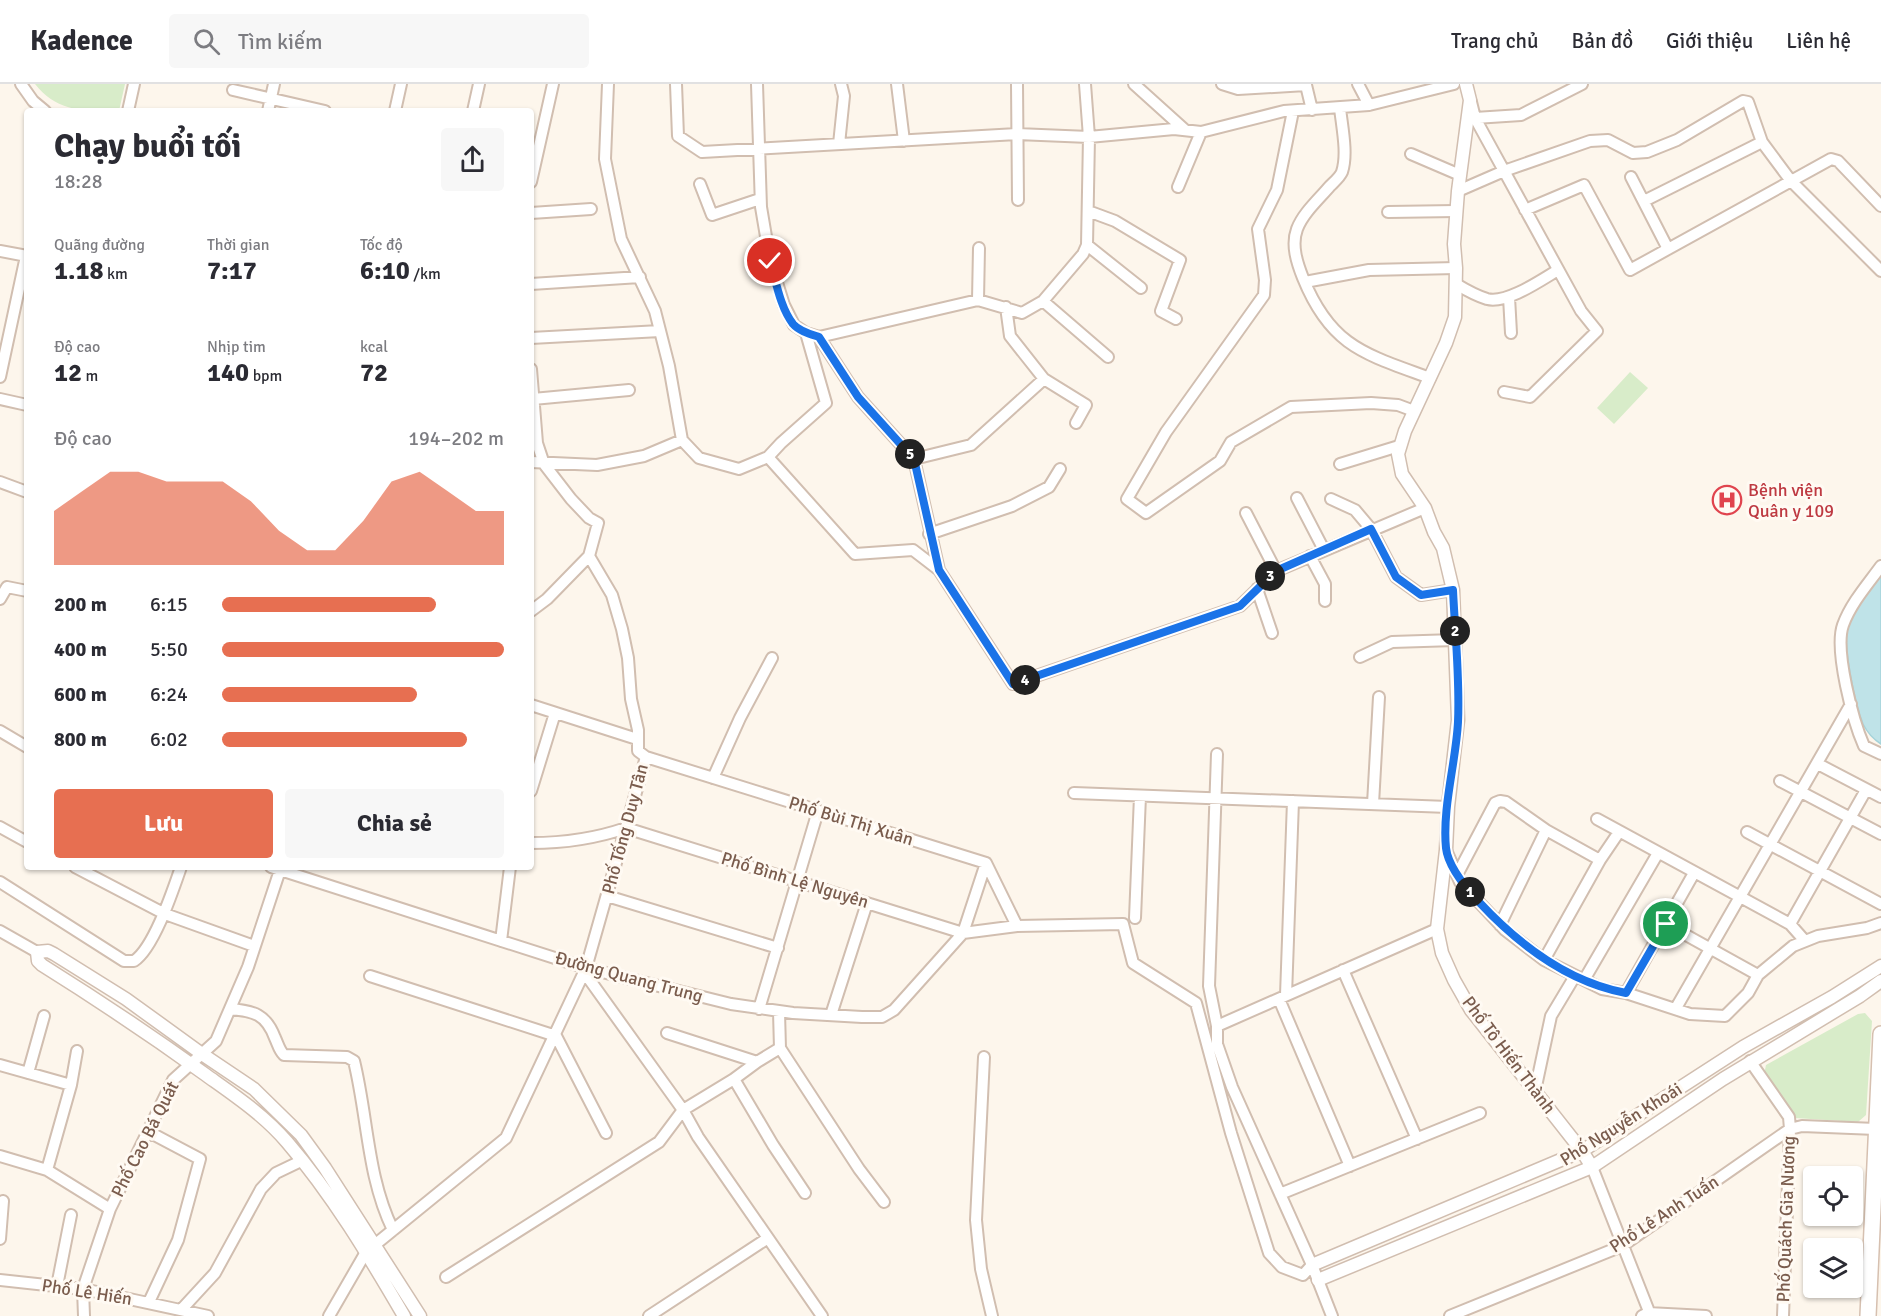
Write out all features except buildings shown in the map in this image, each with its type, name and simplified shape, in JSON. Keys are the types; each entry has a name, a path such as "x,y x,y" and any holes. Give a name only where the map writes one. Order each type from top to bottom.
{"main road":[{"path":"1868,1316 1881,1034"}],"street":[{"path":"21,84 33,101 41,108"},
{"path":"129,108 134,84"},
{"path":"269,108 274,84"},
{"path":"396,108 401,84"},
{"path":"474,108 479,84"},
{"path":"534,169 553,84"},
{"path":"608,84 605,159 621,239 656,311 669,366 682,440 699,458 739,469 768,457 826,403 806,333"},
{"path":"676,84 678,136 702,152 1017,134 1089,137 1174,129 1201,132 1284,111 1369,105 1454,84"},
{"path":"757,84 760,199 770,261 784,305 794,325 806,333 819,337 978,300 1022,313 1043,301 1083,254 1087,245 1089,137 1085,84"},
{"path":"839,144 844,96 841,84"},
{"path":"897,84 904,141"},
{"path":"1017,84 1018,200"},
{"path":"1134,84 1185,130"},
{"path":"1222,84 1238,89 1306,85 1312,110"},
{"path":"1358,84 1369,105"},
{"path":"1466,84 1474,118 1581,311 1597,331 1530,397 1504,392"},
{"path":"1474,118 1521,115 1582,84"},
{"path":"233,90 312,108"},
{"path":"1340,464 1399,446 1455,317 1456,212 1470,100"},
{"path":"1458,191 1504,171 1600,140 1608,140 1633,153 1647,152 1677,140 1743,101 1748,102 1762,142 1791,181 1881,271"},
{"path":"1340,108 1344,163 1341,174 1312,207 1297,230 1295,244 1298,265 1313,303 1337,333 1355,348 1430,378"},
{"path":"1293,111 1277,190 1258,229 1265,280 1264,295 1166,432 1128,499 1146,513 1220,461 1231,442 1292,407 1371,403 1398,405 1414,411"},
{"path":"1178,187 1201,132"},
{"path":"1644,201 1762,142"},
{"path":"1411,154 1460,175"},
{"path":"1525,210 1584,185 1630,270 1834,159 1881,206"},
{"path":"1631,177 1668,249"},
{"path":"700,184 712,215 760,199"},
{"path":"534,213 591,209"},
{"path":"1088,211 1115,221 1180,260 1161,311 1176,319"},
{"path":"1388,212 1456,212"},
{"path":"1087,245 1141,288"},
{"path":"978,300 979,248"},
{"path":"0,251 24,256"},
{"path":"0,377 24,265"},
{"path":"1305,282 1370,270 1456,268"},
{"path":"1456,284 1487,299 1509,297 1558,270"},
{"path":"534,284 639,277"},
{"path":"1509,297 1511,333"},
{"path":"1043,301 1108,357"},
{"path":"1006,307 1010,336 1044,379 1086,405 1076,423"},
{"path":"534,338 660,331"},
{"path":"819,337 858,397 914,459 929,534 939,570 1013,684 1240,606 1276,571 1425,507"},
{"path":"914,459 971,445 1044,379"},
{"path":"534,399 629,390"},
{"path":"0,399 24,404"},
{"path":"534,410 537,443 544,464 571,500 589,518 598,523 589,556 547,599 534,609"},
{"path":"534,462 597,465 644,456 682,440"},
{"name":"Phố Tô Hiến Thành","path":"1399,446 1398,454 1402,474 1425,507 1434,532 1443,548 1453,590 1458,720 1437,929 1442,953 1471,1010 1592,1167 1648,1309 1646,1315"},
{"path":"768,457 855,554 933,550"},
{"path":"929,534 1012,506 1049,487 1060,469"},
{"path":"0,482 24,491"},
{"path":"1297,498 1324,550"},
{"path":"1331,499 1355,510 1371,529 1396,577 1421,595 1453,590"},
{"path":"1246,513 1276,571"},
{"path":"913,550 939,570"},
{"name":"Phố Tống Duy Tân","path":"329,1316 370,1249 506,1138 556,1036 585,970 646,757 638,751 638,730 631,699 628,658 622,629 612,595 589,556"},
{"path":"1310,556 1325,584 1325,601"},
{"path":"1881,566 1852,608 1841,633 1840,645 1856,728 1864,746 1881,754"},
{"path":"0,599 7,587 24,590"},
{"path":"1257,589 1272,633"},
{"path":"1360,657 1392,642 1455,640"},
{"path":"713,778 740,718 772,658"},
{"path":"1373,804 1378,697"},
{"path":"1676,1008 1851,704"},
{"path":"534,706 637,739"},
{"path":"534,781 555,713"},
{"path":"0,731 24,745"},
{"path":"1217,754 1209,986 1217,1026 1217,1044 1232,1087 1312,1265 1332,1316"},
{"name":"Phố Bùi Thị Xuân","path":"646,757 986,863"},
{"path":"1818,764 1881,797"},
{"path":"1780,781 1881,834"},
{"path":"1790,924 1866,790"},
{"path":"1074,793 1448,807"},
{"path":"1135,918 1140,795"},
{"path":"1293,801 1282,997 1350,1166"},
{"path":"1457,874 1496,803 1500,801 1506,802 1546,830 1600,860"},
{"path":"759,1009 818,811"},
{"path":"1597,819 1790,924 1805,941"},
{"path":"0,827 24,840"},
{"path":"534,843 557,843 597,838 626,828"},
{"name":"Phố Bình Lệ Nguyên","path":"626,828 963,933"},
{"path":"1500,925 1546,830"},
{"path":"1544,960 1600,860 1619,832"},
{"path":"1747,832 1881,904"},
{"path":"1446,850 1460,882 1500,925 1544,960 1602,989 1626,993 1690,1014 1725,1016 1748,993 1758,975 1793,946 1818,936 1866,928 1881,923"},
{"path":"1535,1091 1551,1016 1580,978 1658,853"},
{"path":"986,863 1017,926"},
{"path":"986,863 963,933 1017,926 1123,924 1133,963 1196,1003 1231,1133 1269,1253 1282,1268 1318,1280"},
{"path":"81,870 165,914 254,946"},
{"path":"0,882 124,961 134,961 165,914 181,870"},
{"name":"Phố Cao Bá Quát","path":"83,1289 110,1209 173,1080 216,1041 248,967 275,870"},
{"name":"Đường Quang Trung","path":"284,870 303,872 585,970 731,1004 780,1012 882,1017 894,1010 963,933"},
{"path":"501,941 510,870"},
{"path":"1626,993 1694,873"},
{"path":"607,896 778,948"},
{"path":"831,1015 867,903"},
{"path":"1666,924 1758,975"},
{"path":"1217,1026 1437,929"},
{"path":"0,946 2,932 37,952 48,951 126,999 254,1089 301,1135 325,1168 404,1316"},
{"path":"37,952 38,961 42,965 122,1015 254,1110 286,1141 420,1316"},
{"name":"Phố Nguyễn Khoái","path":"1312,1265 1582,1152 1743,1047 1832,997 1881,966"},
{"path":"585,970 822,1316"},
{"path":"1343,970 1417,1139"},
{"path":"370,976 556,1036 606,1133"},
{"name":"Phố Nguyễn Khoái","path":"1318,1280 1592,1167 1750,1061 1860,996 1881,981"},
{"path":"230,1009 248,1010 264,1018 272,1029 284,1055 347,1057 354,1061 362,1094 369,1155 376,1187 393,1230"},
{"path":"780,1012 780,1048 859,1169 884,1202"},
{"path":"28,1073 44,1016"},
{"path":"667,1033 757,1062"},
{"path":"446,1277 659,1142 683,1110 780,1048"},
{"path":"47,1170 71,1085 77,1051"},
{"path":"984,1057 976,1220 981,1269 992,1316"},
{"name":"Phố Quách Gia Nương","path":"1750,1061 1789,1117 1783,1316"},
{"path":"0,1065 71,1085"},
{"path":"734,1079 805,1193"},
{"path":"1280,1194 1480,1113"},
{"path":"1790,1129 1802,1126 1876,1129"},
{"name":"Phố Lê Anh Tuấn","path":"1450,1316 1622,1246 1790,1129"},
{"path":"147,1131 200,1159 178,1240 149,1302"},
{"path":"0,1156 47,1170 110,1209"},
{"path":"182,1310 215,1273 261,1189 276,1173 301,1161"},
{"path":"0,1239 3,1201"},
{"path":"57,1286 71,1215"},
{"path":"649,1316 768,1238"},
{"path":"1303,1275 1312,1265"},
{"name":"Phố Lê Hiến","path":"0,1280 83,1289 208,1316"},
{"path":"83,1289 84,1316"},
{"path":"1646,1315 1706,1316"}],"green space":[{"path":"35,84 125,84 120,108 73,108 53,100"},
{"path":"1630,372 1648,388 1614,424 1597,408"},
{"path":"1865,1013 1872,1021 1866,1115 1858,1122 1795,1118 1764,1075 1766,1065 1858,1014"}],"water":[{"path":"1881,574 1881,744 1868,733 1860,715 1850,674 1847,633 1853,613"}],"place":[{"name":"Bệnh viện Quân y 109","path":"1727,500"}],"route":[{"path":"770,261 784,305 794,325 806,333 819,337 858,397 914,459 929,534 939,570 1013,684 1240,606 1276,571 1371,529 1396,577 1421,595 1453,590 1458,720 1451,770 1446,850 1460,882 1505,930 1544,960 1602,989 1626,993 1666,924"}]}
